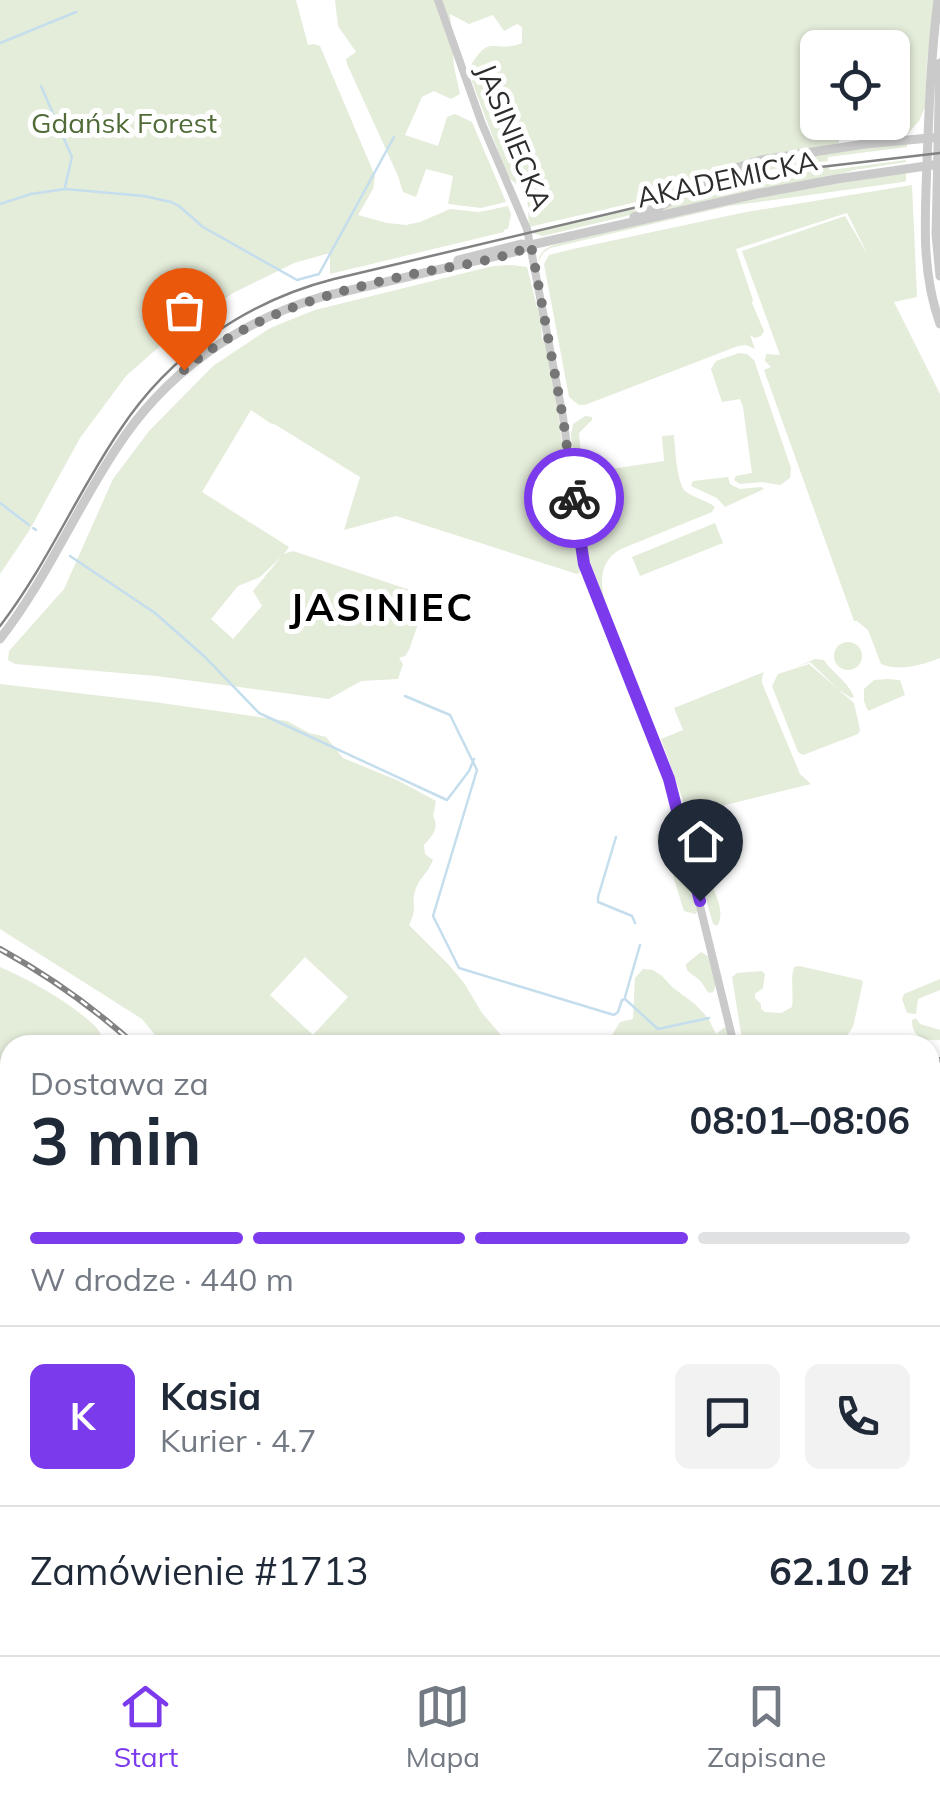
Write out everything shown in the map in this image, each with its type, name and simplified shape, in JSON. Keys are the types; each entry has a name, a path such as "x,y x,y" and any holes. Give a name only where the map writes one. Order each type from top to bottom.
{"street":[{"name":"JASINIECKA","path":"438,0 482,124 524,220 563,418 584,564 671,786 732,1035"},
{"path":"938,1 940,24"},
{"path":"938,1 931,56 939,165 936,234 940,276"},
{"path":"940,63 935,137 927,166 925,259 940,324"},
{"name":"AKADEMICKA","path":"584,234 610,222 652,211 728,171 760,160 935,137"},
{"name":"AKADEMICKA","path":"0,639 38,584 114,450 143,411 176,376 231,336 321,297 531,245 756,194 939,165"}],"green space":[{"name":"Gdańsk Forest","path":"0,0 296,0 308,45 320,46 375,176 373,189 358,215 406,225 450,209 479,212 508,206 511,214 504,232 330,274 330,253 294,263 233,293 177,331 126,376 80,438 29,531 0,574"},
{"path":"335,0 935,0 925,107 910,131 910,30 800,30 800,140 839,143 747,160 688,190 529,227 527,193 508,177 468,71 487,47 522,43 522,27 517,24 504,31 493,15 469,24 450,14 460,94 451,99 434,91 422,97 405,135 438,146 447,117 455,114 472,122 506,202 481,208 448,204 453,176 426,169 416,197 403,192 347,64 346,59 356,52 338,26"},
{"path":"907,143 907,147 828,157 828,161 716,182 729,174 776,161"},
{"path":"906,160 641,217 684,197 783,175"},
{"path":"906,172 903,182 729,206 550,248 538,262 543,251 561,243 764,196"},
{"path":"912,185 917,297 894,302 940,394 940,658 895,667 881,664 868,630 854,621 764,370 771,367 765,361 766,354 780,355 742,251 845,216 868,255 847,213 736,249 764,331 755,338 750,335 755,349 738,346 585,405 569,397 544,264 549,255 573,249 746,212"},
{"path":"665,202 639,213 543,236 532,233"},
{"path":"493,266 527,267 540,310 542,339 549,349 580,572 396,516 344,530 360,477 251,410 202,492 289,547 284,554 293,551 425,595 409,650 399,658 403,664 398,679 361,681 329,699 156,676 15,664 8,660 9,651 64,589 113,479 149,431 213,366 270,328 315,310","holes":["281,557 253,591 262,606 233,639 211,619 238,586 260,577"]},
{"path":"739,353 754,360 791,468 790,478 780,485 740,484 734,480 736,476 752,473 743,407 740,399 722,402 711,369 716,361"},
{"path":"585,416 592,420 579,433 581,458 595,457 598,471 664,461 662,436 674,435 682,487 715,507 712,512 621,549 609,559 602,587 612,621 587,557 571,435 573,424"},
{"path":"728,477 730,484 740,489 764,489 725,507 717,498 691,486 693,481"},
{"path":"715,523 723,543 640,576 632,557"},
{"path":"848,642 858,646 862,656 858,666 848,670 838,666 834,656 838,646"},
{"path":"815,659 824,660 854,697 838,689 810,662 793,668"},
{"path":"809,664 854,703 860,730 803,755 798,752 772,686 778,674"},
{"path":"764,672 762,683 800,774 811,784 688,814 661,739 683,730 674,708"},
{"path":"874,680 900,680 905,695 868,711 864,689"},
{"path":"0,684 287,721 326,737 343,758 436,801 435,828 424,845 425,854 433,860 416,887 409,925 449,965 501,1035 313,1035 155,1035 142,1019 0,929","holes":["305,957 348,997 313,1035 270,995"]},
{"path":"665,822 672,822 679,834 698,911 695,914 684,911 673,876 676,862 658,843 657,836"},
{"path":"708,879 720,910 717,926 713,924 703,889"},
{"path":"701,952 708,956 715,974 715,988 709,993 686,967"},
{"path":"0,967 74,1009 101,1035 0,1035"},
{"path":"794,967 863,982 853,1027 847,1035 741,1035 732,977 762,971 763,988 755,998 765,1012 781,1013 792,1007"},
{"path":"643,969 653,970 695,1004 716,1034 725,1027 728,1035 612,1035 620,1022 633,1019 635,978"},
{"path":"940,979 940,990 918,999 916,1014 907,1013 904,994"},
{"path":"916,1018 920,1024 940,1030 940,1035 917,1035 912,1020"}],"waterway":[{"path":"0,43 76,12"},
{"path":"41,86 72,157 65,187"},
{"path":"0,204 65,189 171,202 203,227 297,280 319,274 394,137"},
{"path":"0,503 29,525"},
{"path":"70,556 155,613 259,713 447,800 474,759"},
{"path":"405,696 450,715 477,770 433,916 459,968 614,1015 625,999 658,1029 709,1018"},
{"path":"616,837 598,902 632,916 635,923"},
{"path":"625,997 640,945"}],"tram line":[{"path":"0,626 33,578 104,454 140,403 187,355 241,316 334,279 764,177 940,153"}],"railway":[{"path":"0,949 70,993 123,1035"}],"way so far":[{"path":"184,370 241,330 292,306 531,245 574,498"}],"district":[{"name":"JASINIEC","path":"382,608"}],"route":[{"path":"574,498 584,564 669,779 700,901"}]}
